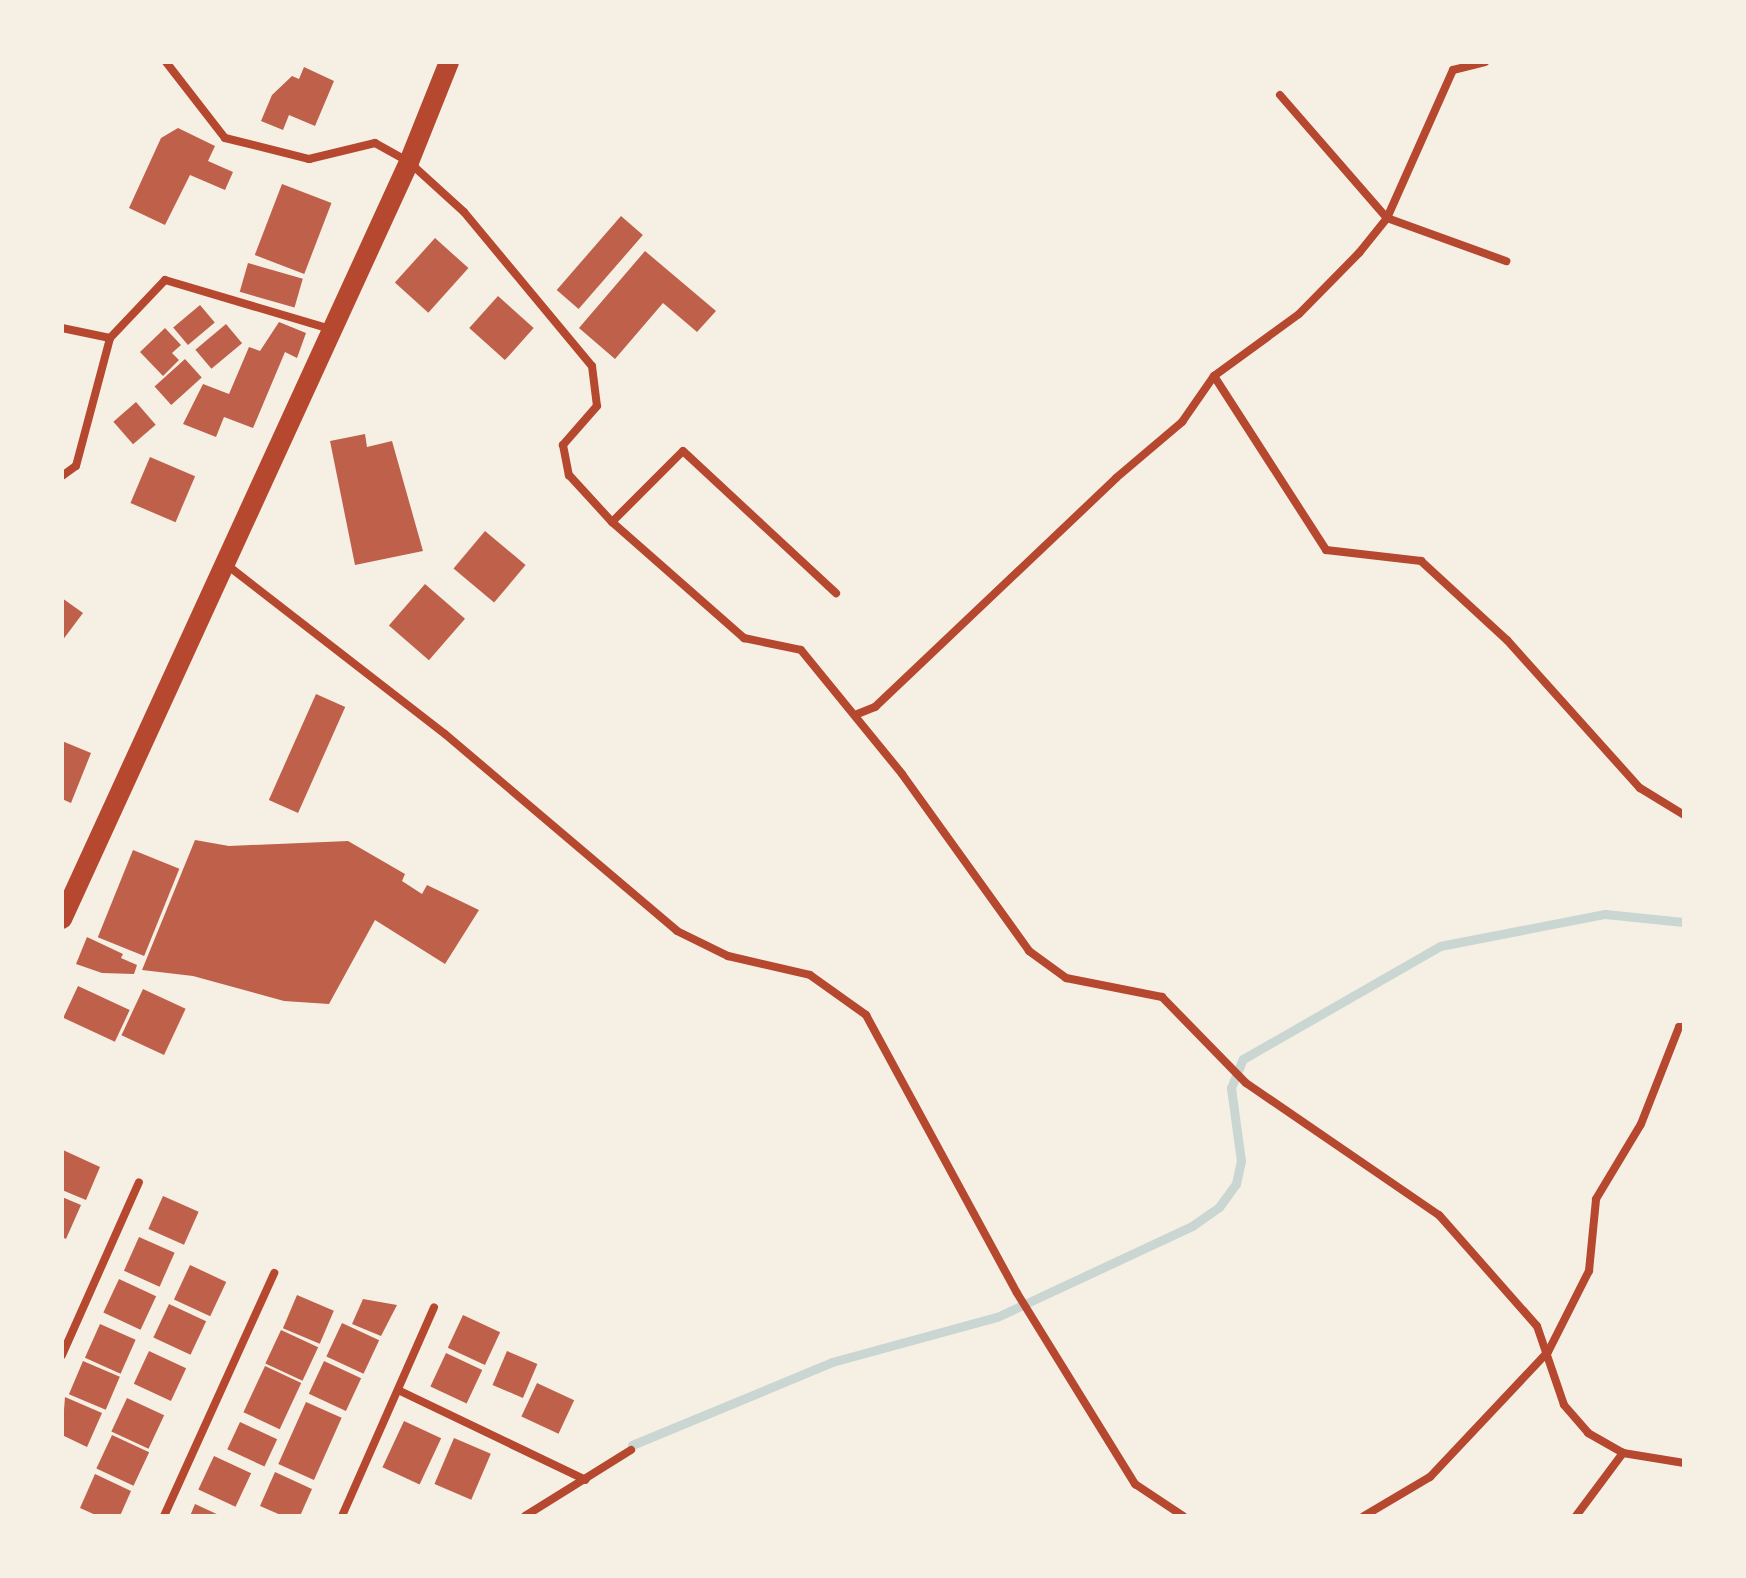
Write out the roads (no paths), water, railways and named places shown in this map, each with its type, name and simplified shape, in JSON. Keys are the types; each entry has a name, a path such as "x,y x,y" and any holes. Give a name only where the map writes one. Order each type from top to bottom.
{"main road":[{"path":"62,919 409,162 449,62"}],"street":[{"path":"166,62 225,138 309,159 375,143 409,162 464,212 592,366 597,406 563,445 569,475 612,522 744,638 801,650 855,715 1029,951 1066,978 1162,997 1217,1058 1246,1083 1439,1215 1537,1326 1564,1405 1588,1433 1623,1453 1684,1463"},
{"path":"855,715 875,707 1116,478 1182,422 1214,376 1299,314 1387,218 1453,70 1485,62"},
{"path":"1280,95 1387,218 1506,261"},
{"path":"62,476 76,466 110,338 165,280 331,329"},
{"path":"62,328 110,338"},
{"path":"1214,376 1326,550 1421,561 1507,640 1640,788 1684,815"},
{"path":"612,522 683,451 836,593"},
{"path":"226,564 445,734 677,931 728,956 810,975 866,1015 1017,1293 1135,1484 1183,1516"},
{"path":"1364,1516 1430,1477 1548,1352 1589,1271 1596,1199 1641,1124 1679,1027 1684,1027"},
{"path":"62,1355 139,1182"},
{"path":"164,1516 274,1273"},
{"path":"342,1516 434,1307"},
{"path":"398,1390 586,1480"},
{"path":"525,1516 631,1450"},
{"path":"1576,1516 1623,1453"}],"waterway":[{"path":"632,1445 832,1362 997,1317 1192,1226 1219,1207 1236,1184 1241,1161 1231,1088 1243,1059 1440,946 1605,914 1684,922"}]}
